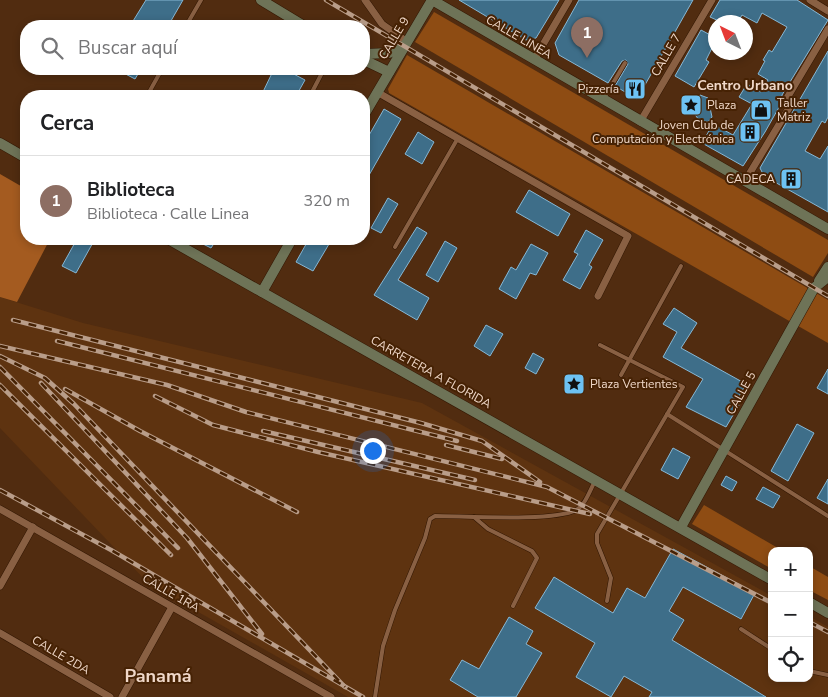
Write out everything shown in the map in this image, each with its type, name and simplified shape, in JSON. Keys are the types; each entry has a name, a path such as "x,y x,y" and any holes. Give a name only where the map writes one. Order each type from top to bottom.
{"main road":[{"path":"260,0 294,20"},
{"name":"CALLE 9","path":"370,105 432,0"},
{"name":"CALLE LINEA","path":"432,0 828,229"},
{"path":"370,55 389,53 405,43"},
{"path":"370,63 389,72"},
{"path":"0,143 20,155"},
{"name":"CARRETERA A FLORIDA","path":"179,245 596,480 621,492 768,578"},
{"path":"262,292 289,245"},
{"path":"814,288 828,266"},
{"name":"CALLE 5","path":"682,527 814,288 828,277"},
{"path":"813,604 828,612"}],"street":[{"path":"365,0 382,24 405,43"},
{"path":"534,60 568,0"},
{"name":"CALLE 7","path":"640,122 712,0"},
{"path":"810,0 828,11"},
{"path":"745,181 789,108 787,98 828,29"},
{"path":"377,92 628,236 598,296"},
{"name":"CALLE 1RA","path":"0,509 331,697"},
{"path":"0,586 32,527"},
{"path":"122,697 172,607"},
{"name":"CALLE 2DA","path":"0,633 110,697"},
{"path":"311,697 316,689"}],"lane":[{"path":"189,20 201,0"},
{"path":"603,100 625,63"},
{"path":"150,90 159,75"},
{"path":"313,90 321,75"},
{"path":"396,247 458,138"},
{"path":"621,374 681,266"},
{"path":"600,344 683,387 597,534 597,543 610,578 607,601"},
{"path":"667,414 828,516"},
{"path":"375,697 386,638 395,610 425,538 430,519 435,516 535,517 566,514 579,508 596,480"},
{"path":"474,516 488,529 532,551 537,558 513,606"},
{"path":"741,629 768,646"},
{"path":"813,672 828,675"}],"shaded area":[{"path":"434,12 828,240 828,253 813,277 415,42"},
{"path":"407,55 828,300 828,343 389,93 388,89"},
{"path":"0,174 20,186 20,245 47,245 17,302 0,297"},
{"path":"0,297 83,323 422,403 768,594 768,682 813,682 813,618 828,627 828,697 348,697 149,584 0,428"},
{"path":"704,505 776,547 768,547 768,567 692,524"},
{"path":"813,568 828,577 828,600 813,592"}],"building":[{"path":"146,0 183,0 171,20 134,20"},
{"path":"459,0 559,0 536,38 526,40"},
{"path":"579,0 693,0 637,99 615,86 628,64 626,60 622,61 608,83 559,55 555,43"},
{"path":"720,0 797,0 828,20 782,95 782,102 743,166 702,143 713,124 733,135 752,104 739,97 747,84 761,92 768,80 758,74 765,61 763,60 769,50 772,52 787,27 762,13 757,23 753,21 753,15 711,15"},
{"path":"701,30 708,34 708,56 706,60 709,62 694,87 675,76"},
{"path":"828,51 828,117 825,123 822,121 805,151 820,159 828,146 828,212 764,176 760,168"},
{"path":"127,75 137,75 135,79"},
{"path":"271,75 295,75 305,80 299,90 264,90"},
{"path":"700,95 708,98 712,117 708,122 699,120 693,112 693,102"},
{"path":"384,109 401,119 370,173 370,134"},
{"path":"418,132 434,142 422,164 405,154"},
{"path":"529,190 570,214 558,236 516,212"},
{"path":"388,198 398,204 381,233 371,228"},
{"path":"417,227 427,233 398,280 429,298 417,320 374,295"},
{"path":"586,230 603,240 589,265 592,267 580,289 563,280 578,254 574,252"},
{"path":"445,241 457,248 438,282 426,275"},
{"path":"531,244 548,253 536,275 530,273 516,299 499,289 511,267 516,270"},
{"path":"74,245 92,245 76,273 62,266"},
{"path":"306,245 328,245 313,271 296,262"},
{"path":"674,308 697,323 681,348 746,384 735,403 739,405 726,427 686,407 703,379 663,357 677,332 663,324"},
{"path":"486,325 503,334 490,356 474,346"},
{"path":"533,353 544,359 536,374 525,368"},
{"path":"828,369 828,394 817,388"},
{"path":"797,424 814,433 788,481 771,471"},
{"path":"673,448 690,457 678,479 661,470"},
{"path":"726,476 737,482 732,491 721,485"},
{"path":"828,479 828,504 817,498"},
{"path":"763,487 780,496 773,508 756,499"},
{"path":"673,549 755,593 741,619 683,587 669,611 684,620 672,640 766,697 649,697 652,692 624,676 611,697 576,677 595,643 535,608 554,577 613,613 627,588 645,598"},
{"path":"509,617 533,631 526,644 542,653 516,697 478,697 450,680 462,660 479,669"}],"railway":[{"path":"326,0 360,20"},
{"path":"370,26 828,296"},
{"path":"13,320 421,423 482,441 540,482"},
{"path":"57,341 457,441"},
{"path":"0,346 167,385 246,412 547,487 768,601"},
{"path":"0,356 45,378 74,404 345,687"},
{"path":"0,367 178,548"},
{"path":"41,383 187,538 262,634"},
{"path":"0,385 171,555"},
{"path":"65,389 140,431 297,512"},
{"path":"155,396 213,425 318,452 590,514"},
{"path":"263,431 475,480"},
{"path":"446,445 502,459"},
{"path":"0,490 111,550 363,697"},
{"path":"813,624 828,632"}],"place":[{"name":"Biblioteca","path":"587,58"},
{"name":"Pizzería","path":"635,89"},
{"name":"Plaza","path":"691,105"},
{"name":"Taller Matriz","path":"761,110"},
{"name":"Joven Club de Computación y Electrónica","path":"750,132"},
{"name":"CADECA","path":"791,179"},
{"name":"Plaza Vertientes","path":"574,384"}],"district":[{"name":"Centro Urbano","path":"745,85"},
{"name":"Panamá","path":"158,676"}]}
